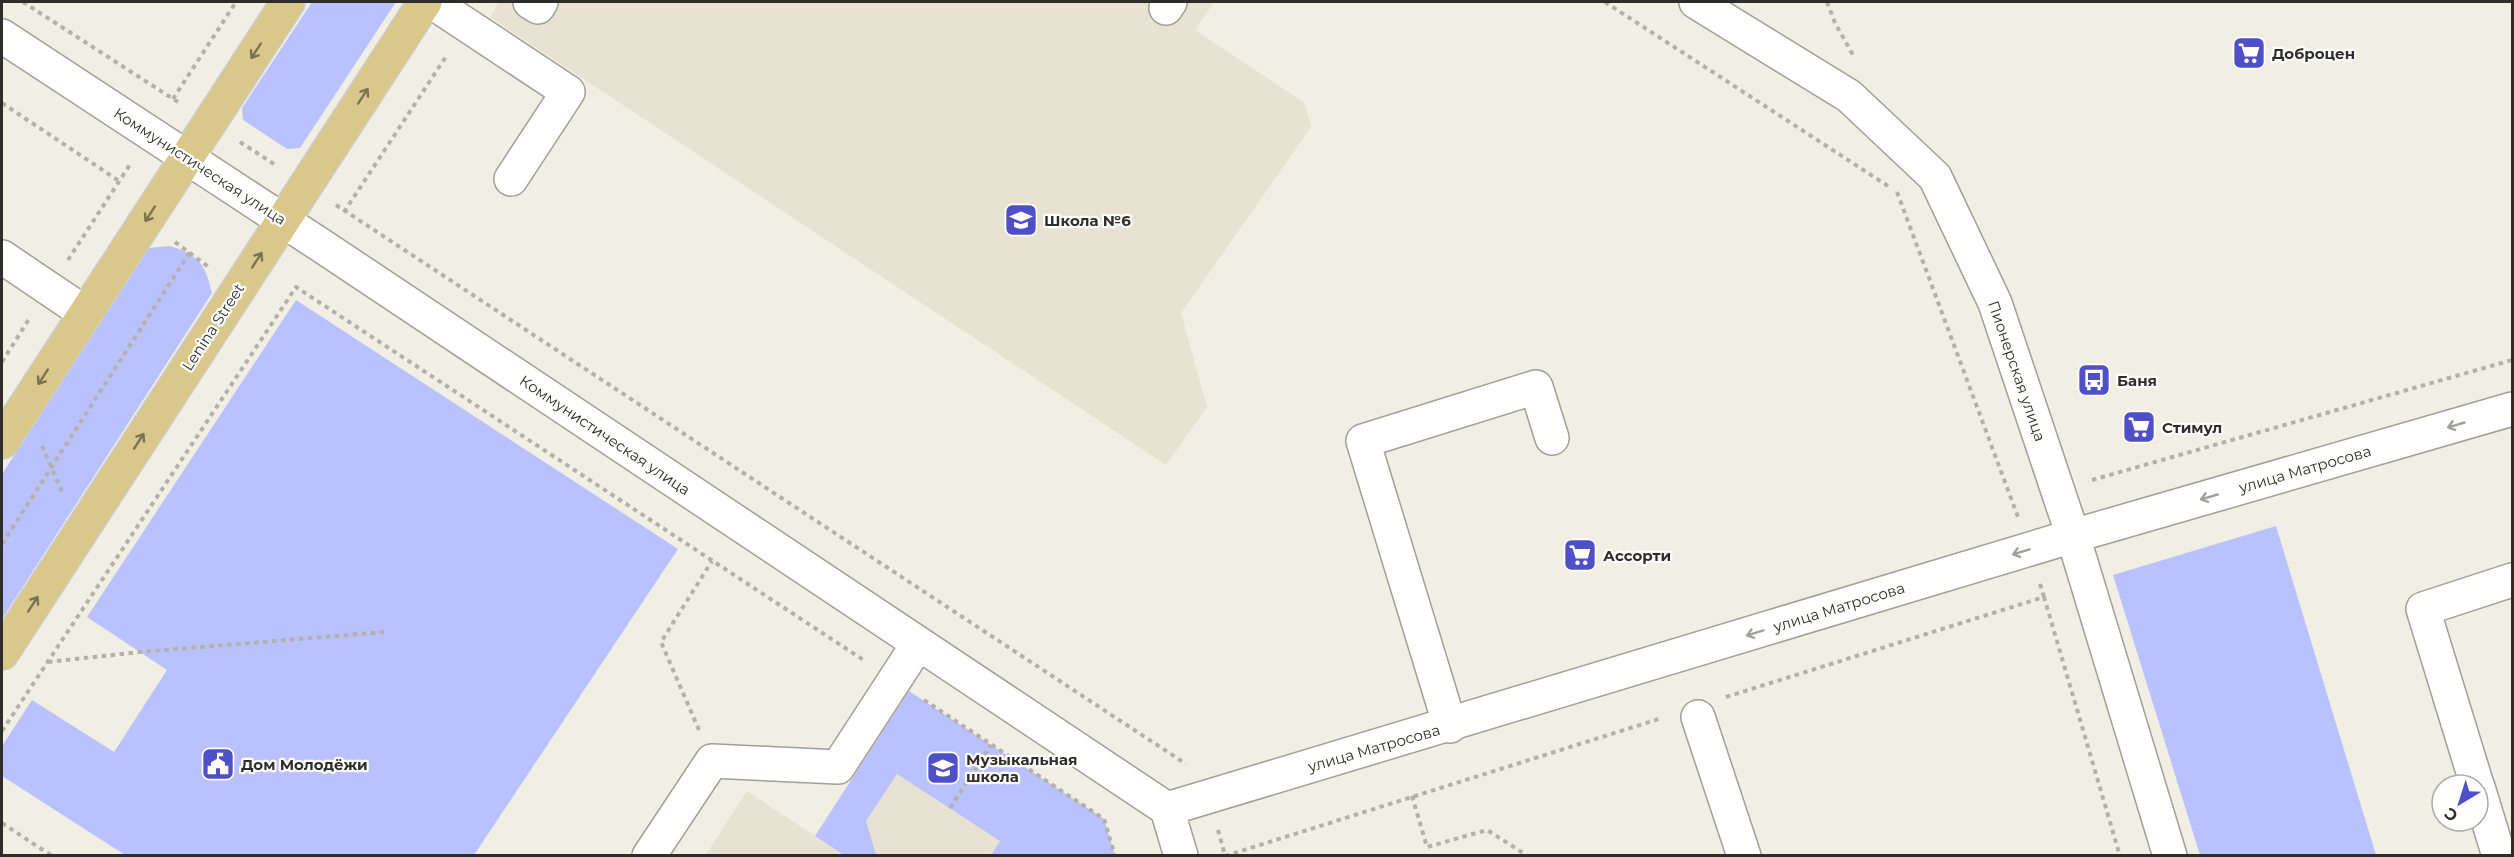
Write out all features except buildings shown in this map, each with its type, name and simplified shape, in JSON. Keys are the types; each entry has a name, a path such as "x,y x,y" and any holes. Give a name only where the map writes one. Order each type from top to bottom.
{"main road":[{"path":"2,441 288,2"},
{"name":"Lenina Street","path":"2,653 424,2"}],"street":[{"path":"432,2 568,92 511,179"},
{"path":"530,2 538,7 541,2"},
{"name":"Пионерская улица","path":"1696,2 1849,96 1935,177 1995,303 2073,536 2170,855"},
{"name":"Коммунистическая улица","path":"2,36 283,220 1167,809"},
{"path":"2,257 85,313"},
{"path":"1450,726 1363,441 1536,387 1552,438"},
{"name":"улица Матросова","path":"1167,809 1450,726 2073,536 2512,409"},
{"path":"2474,773 2423,609 2512,580"},
{"path":"649,855 712,761 838,767 918,644"},
{"path":"1698,717 1744,855"},
{"path":"1167,809 1181,855"},
{"path":"2490,825 2499,855"}],"path":[{"path":"23,2 306,185 1183,764"},
{"path":"2,362 236,2"},
{"path":"1605,2 1896,191 2044,597"},
{"path":"2,731 467,24"},
{"path":"2,103 119,181"},
{"path":"108,198 190,252 275,317"},
{"path":"2,544 190,252"},
{"path":"296,287 1104,819 1115,855"},
{"path":"5,357 101,580"},
{"path":"2086,482 2512,360"},
{"path":"712,561 661,642 712,761"},
{"path":"47,662 384,632"},
{"path":"950,808 991,745"},
{"path":"1412,796 1427,848 1487,830 1528,855"},
{"path":"2,823 52,855"}],"shaded area":[{"path":"312,2 396,2 300,148 287,149 243,120 242,108"},
{"name":"Школа №6","path":"499,2 1214,2 1195,30 1305,103 1311,127 1181,313 1207,407 1166,465 490,17"},
{"path":"170,246 188,253 199,262 207,275 212,293 2,619 2,474 149,248"},
{"path":"296,300 678,549 474,855 125,855 2,776 2,746 32,700 114,752 167,670 87,617"},
{"path":"2276,526 2376,855 2200,855 2113,575"},
{"name":"Музыкальная школа","path":"909,691 1104,819 1115,855 705,856 747,791 815,836"},
{"name":"Музыкальная школа","path":"909,691 1104,819 1115,855 991,855 1000,841 897,774 866,821 876,855 844,855 815,836"}],"place":[{"name":"Доброцен","path":"2249,53"},
{"name":"Школа №6","path":"1021,220"},
{"name":"Баня","path":"2094,380"},
{"name":"Стимул","path":"2139,427"},
{"name":"Ассорти","path":"1580,555"},
{"name":"Дом Молодёжи","path":"218,764"},
{"name":"Музыкальная школа","path":"943,768"}]}
